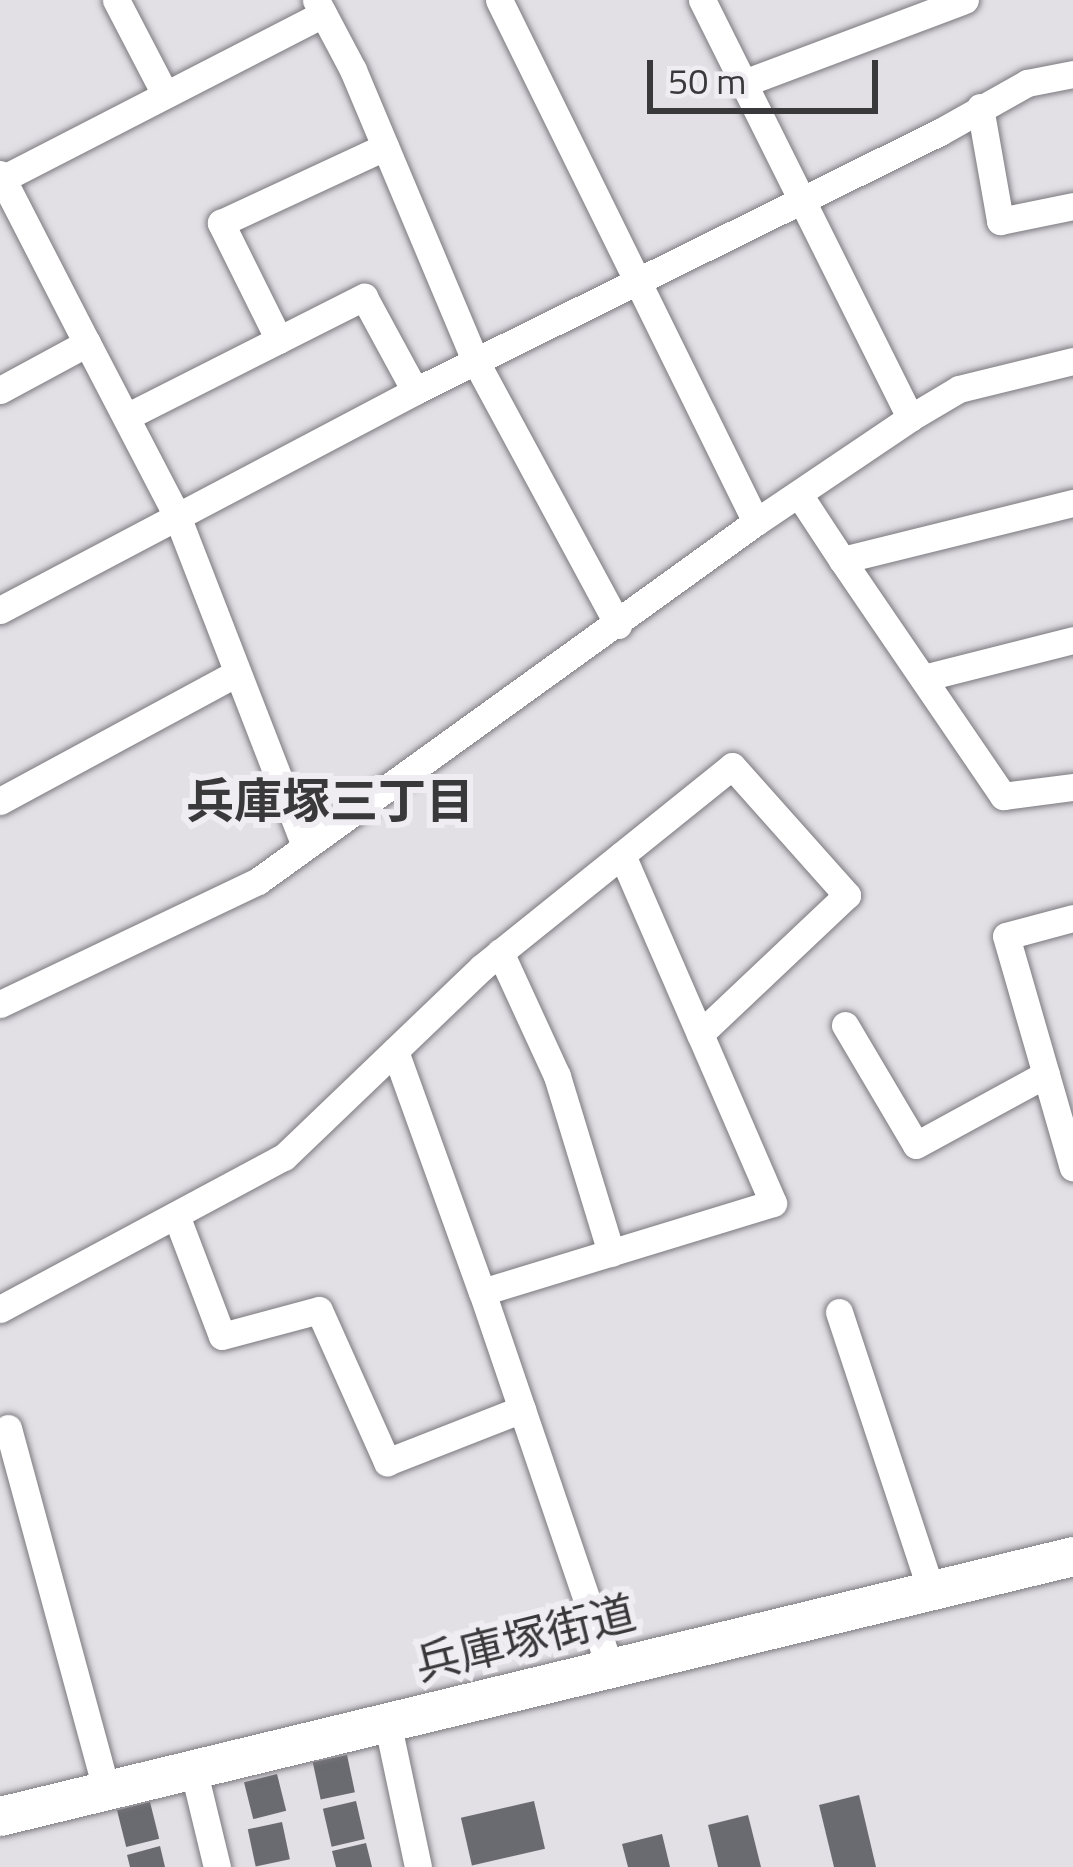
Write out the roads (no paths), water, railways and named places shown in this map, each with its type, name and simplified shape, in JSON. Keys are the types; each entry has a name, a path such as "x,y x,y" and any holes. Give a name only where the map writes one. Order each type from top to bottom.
{"street":[{"path":"116,0 165,94"},
{"path":"499,0 756,522"},
{"path":"702,0 910,418"},
{"path":"744,83 965,0"},
{"path":"304,846 177,516 1,177 165,94 319,7 385,147 476,362 618,625"},
{"path":"0,610 415,391 801,202 1027,83 1073,74"},
{"path":"980,107 1000,221 1073,206"},
{"path":"279,340 221,223 385,147"},
{"path":"126,417 364,297 415,391"},
{"path":"0,390 87,343"},
{"path":"0,1004 258,881 756,522 959,388 1073,361"},
{"path":"800,496 1003,796 1073,787"},
{"path":"842,560 1073,503"},
{"path":"923,678 1073,640"},
{"path":"0,801 237,673"},
{"path":"0,1310 284,1157 500,952 731,766 847,895 700,1034"},
{"path":"482,1292 773,1203 622,855"},
{"path":"1073,918 1006,936 1073,1168"},
{"path":"500,952 557,1076 611,1253"},
{"path":"845,1025 916,1145 1046,1074"},
{"path":"395,1051 610,1667"},
{"path":"176,1215 222,1336 319,1310 387,1462 522,1409"},
{"path":"839,1312 931,1590"},
{"path":"3,1421 106,1789"},
{"name":"兵庫塚街道","path":"0,1816 1073,1556"},
{"path":"387,1721 418,1867"},
{"path":"193,1768 218,1867"}],"district":[{"name":"兵庫塚三丁目","path":"330,801"}]}
